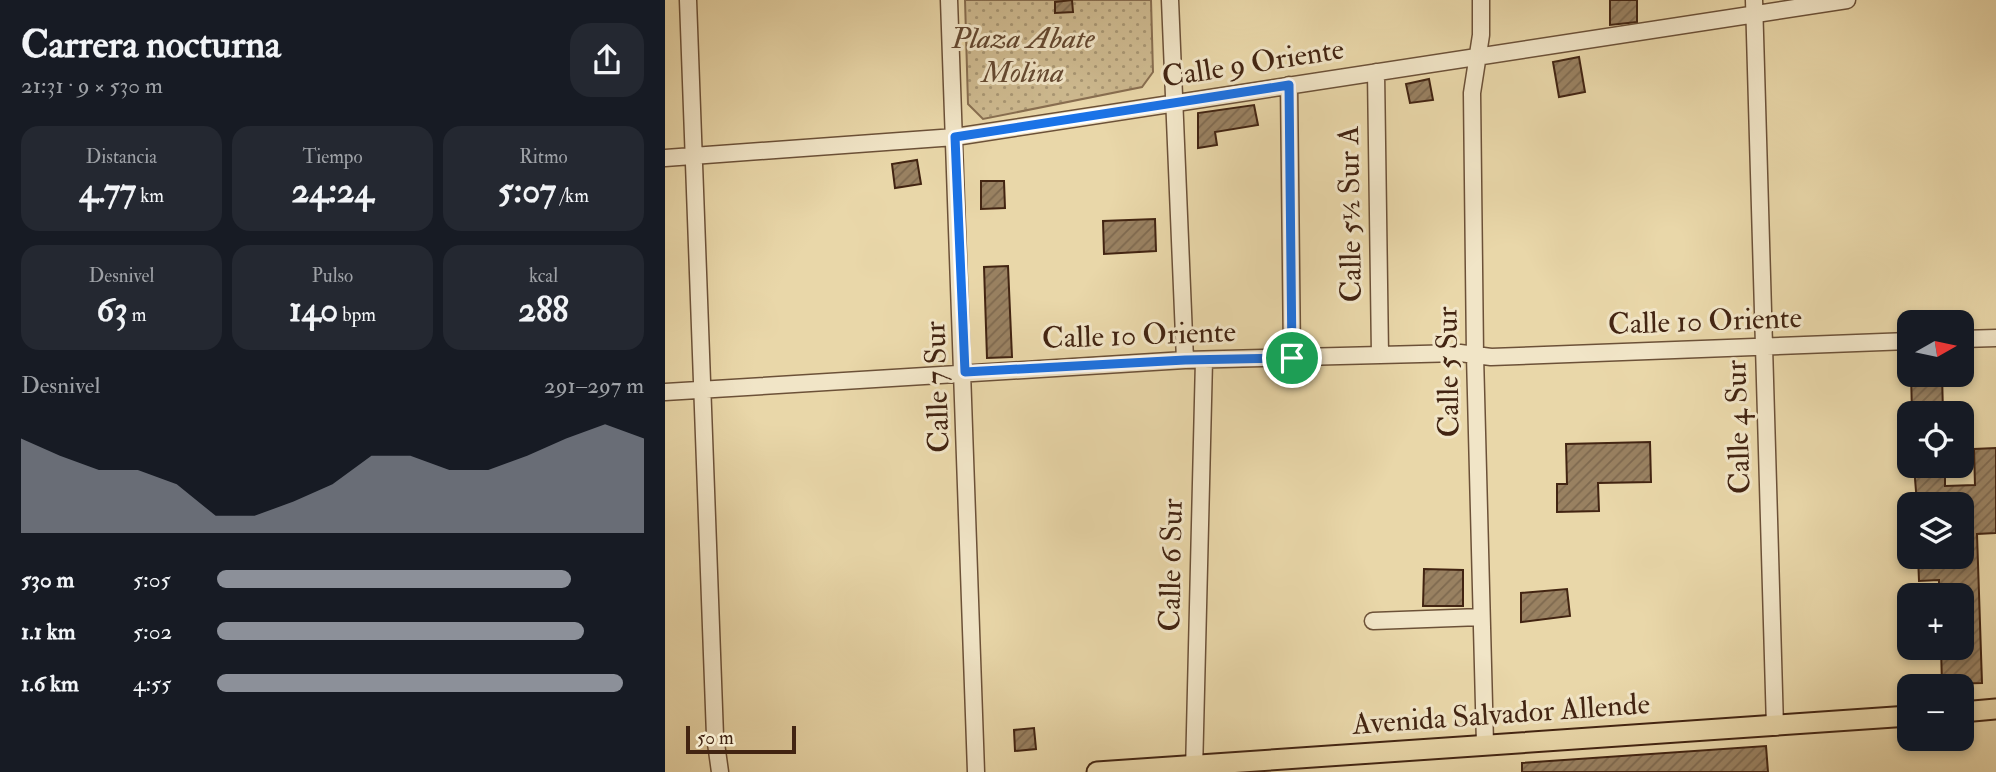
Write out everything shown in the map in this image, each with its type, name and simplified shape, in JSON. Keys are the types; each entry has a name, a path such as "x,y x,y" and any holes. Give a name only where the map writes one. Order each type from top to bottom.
{"main road":[{"path":"1974,711 1996,709"},
{"name":"Avenida Salvador Allende","path":"1097,772 1194,768 1486,744 1897,717"}],"street":[{"path":"688,0 715,736 720,772"},
{"name":"Calle 7 Sur","path":"949,0 965,372 976,772"},
{"path":"1170,0 1172,103 1185,360"},
{"name":"Calle 5 Sur","path":"1481,0 1481,35 1475,59 1472,93 1475,355 1486,744"},
{"name":"Calle 9 Oriente","path":"665,158 955,137 1475,59 1754,7 1847,0"},
{"name":"Calle 4 Sur","path":"1754,7 1775,727"},
{"name":"Calle 5½ Sur A","path":"1376,72 1380,355"},
{"path":"1289,85 1292,358"},
{"path":"1974,339 1996,338"},
{"name":"Calle 10 Oriente","path":"665,392 1185,360 1475,355 1897,341"},
{"name":"Calle 6 Sur","path":"1194,768 1204,360"},
{"path":"1373,621 1481,617"}],"green space":[{"name":"Plaza Abate Molina","path":"965,0 1151,0 1153,72 1142,87 983,119 968,104"}],"building":[{"path":"1072,0 1073,12 1055,13 1055,2"},
{"path":"1610,0 1637,0 1637,22 1610,25"},
{"path":"1579,57 1585,92 1559,97 1553,62"},
{"path":"1429,79 1433,100 1410,103 1406,84"},
{"path":"1254,105 1258,125 1215,132 1217,145 1198,148 1198,113"},
{"path":"917,160 921,184 895,188 892,164"},
{"path":"981,181 1004,181 1005,208 981,209"},
{"path":"1155,219 1156,251 1104,254 1103,221"},
{"path":"1008,266 1012,357 987,358 984,267"},
{"path":"1911,387 1942,387 1943,401 1912,401"},
{"path":"1650,442 1651,482 1598,483 1599,511 1557,512 1557,484 1567,484 1566,444"},
{"path":"1996,448 1996,533 1977,534 1982,683 1974,683 1974,674 1942,674 1941,660 1974,660 1974,583 1919,581 1919,569 1974,569 1974,492 1916,492 1915,478 1945,478 1945,486 1975,485 1974,449"},
{"path":"1424,569 1463,570 1463,606 1423,606"},
{"path":"1567,589 1570,616 1521,622 1521,593"},
{"path":"1034,728 1036,749 1015,751 1014,730"},
{"path":"1766,746 1768,772 1522,772 1522,763"}],"route":[{"path":"1289,85 1292,358 1185,360 965,372 955,137 1289,85"}]}
